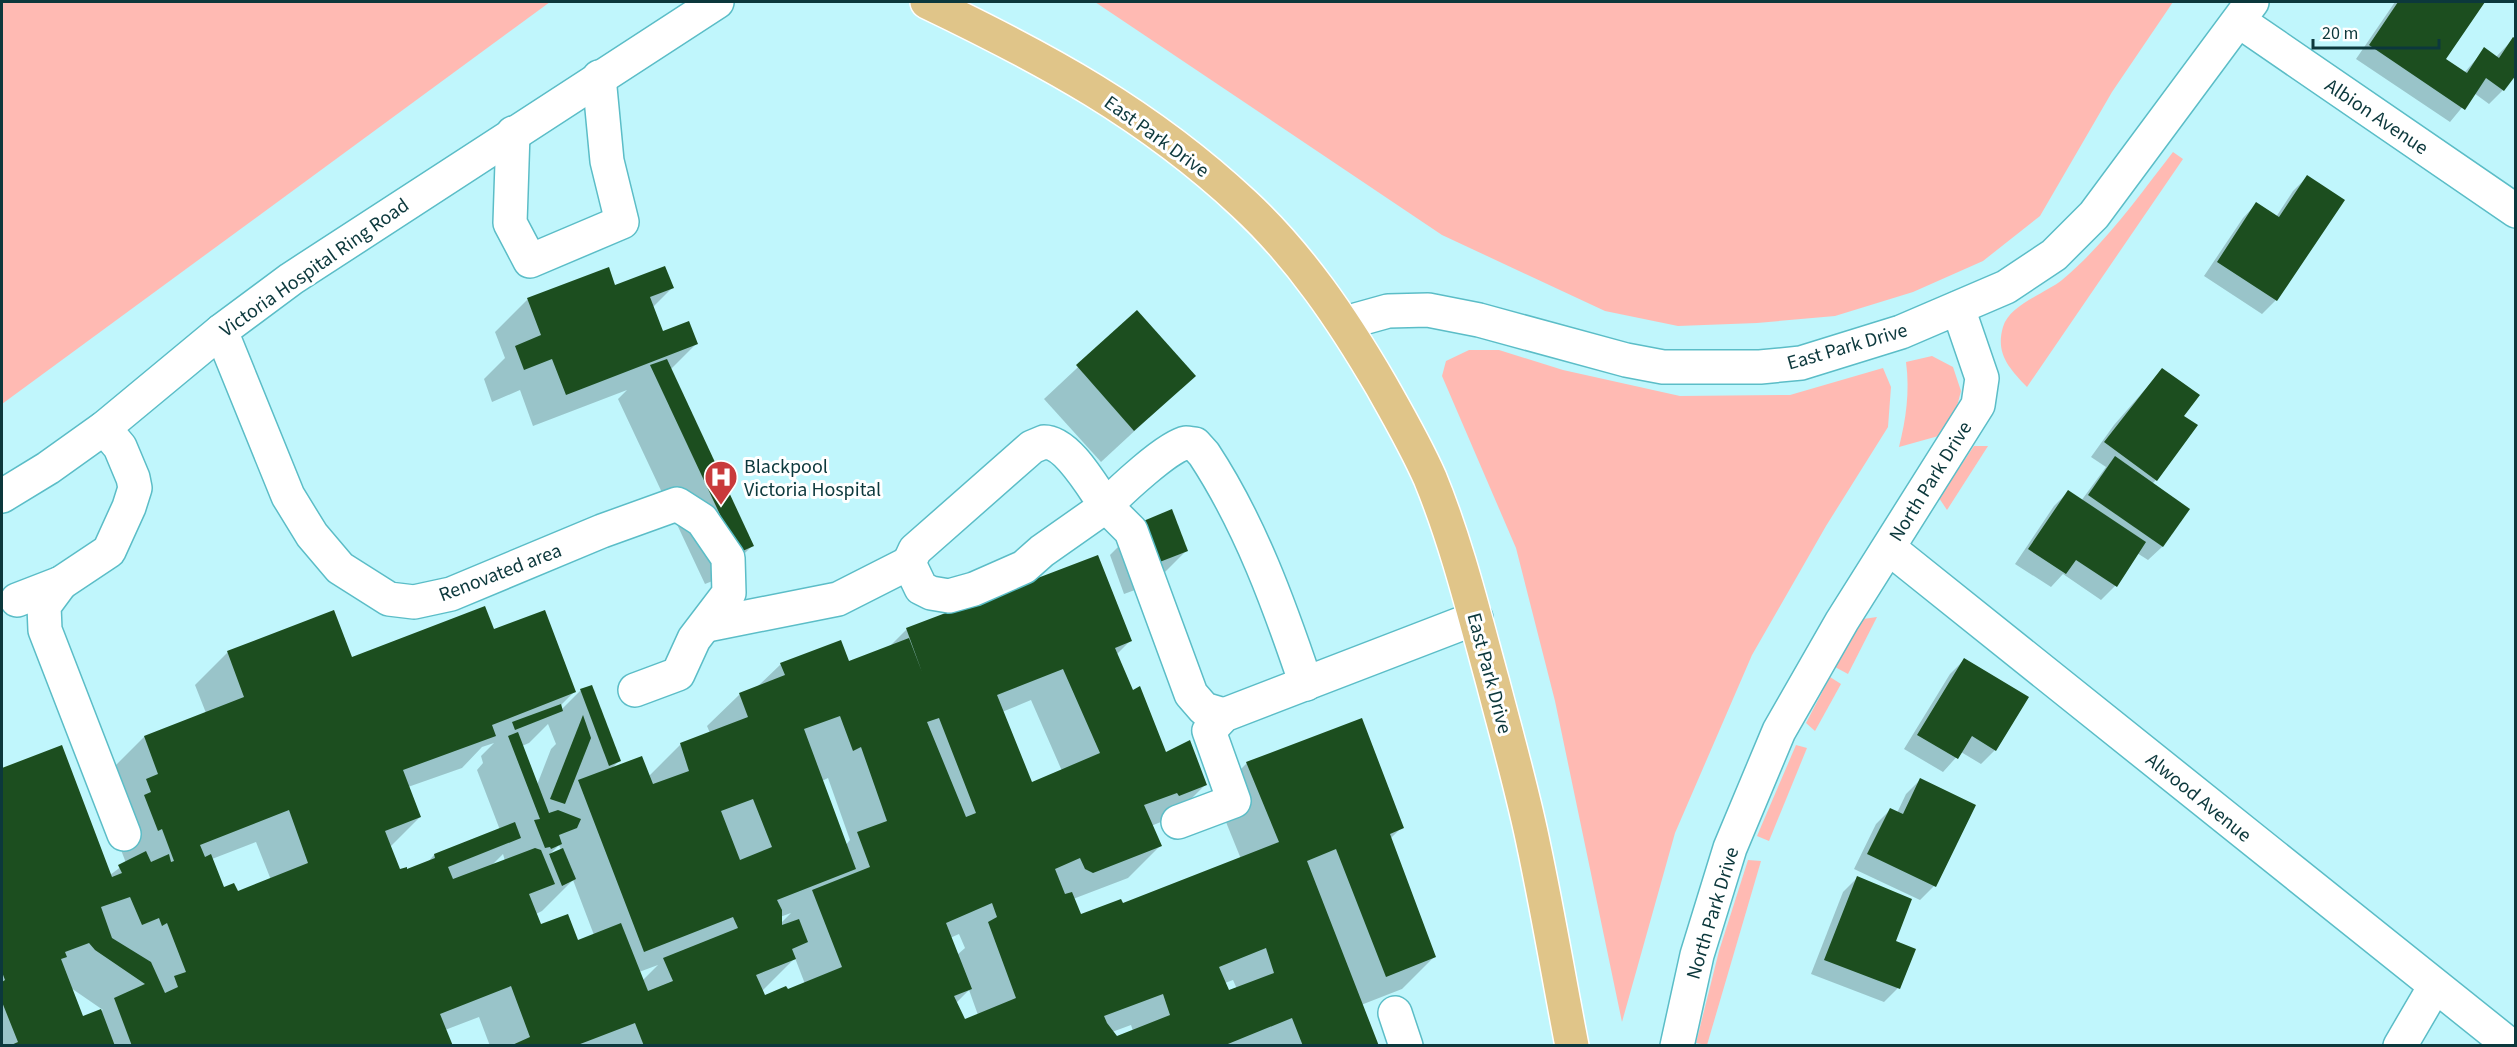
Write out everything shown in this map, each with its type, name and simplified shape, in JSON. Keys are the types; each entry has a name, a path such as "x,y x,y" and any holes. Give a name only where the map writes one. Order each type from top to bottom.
{"main road":[{"name":"East Park Drive","path":"927,2 1057,67 1132,113 1194,160 1247,206 1300,266 1345,323 1402,422 1429,476 1451,536 1476,618 1532,835 1572,1046"}],"street":[{"name":"Victoria Hospital Ring Road","path":"636,52 670,2"},
{"name":"Victoria Hospital Ring Road","path":"2,496 48,468 104,428 221,331 291,279 636,52 717,2"},
{"name":"Albion Avenue","path":"2245,11 2516,211"},
{"path":"1958,308 2007,287 2054,255 2094,215 2245,11"},
{"path":"513,133 510,224 530,261 622,222 607,161 599,77"},
{"name":"East Park Drive","path":"1345,323 1388,311 1428,310 1479,320 1626,360 1663,367 1760,367 1801,363 1842,351 1901,332 1958,308"},
{"name":"North Park Drive","path":"1677,1046 1697,955 1730,848 1779,731 1842,621 1978,405 1982,378 1958,308"},
{"name":"Renovated area","path":"221,331 288,496 318,545 340,568 389,599 414,602 451,594 602,531 677,504 702,520 728,558 729,593 707,625 694,639 678,674 635,690"},
{"path":"17,600 112,564 129,507 141,491 120,447 104,428"},
{"path":"707,625 838,599 909,563 915,550 1032,447 1044,442 1053,442 1064,450 1106,506 1131,531 1191,694 1204,709 1224,715"},
{"path":"909,563 921,588 931,593 949,596 1024,567 1042,551 1106,506 1120,491 1175,448 1186,443 1196,444 1214,469 1247,531 1278,606 1306,684"},
{"name":"Alwood Avenue","path":"1888,548 2511,1046"},
{"path":"61,583 44,606 45,630 124,834"},
{"path":"1178,822 1234,801 1209,731 1224,715 1476,618"},
{"path":"2400,1046 2435,986"},
{"path":"1395,1013 1406,1046"}],"shaded area":[{"path":"2,2 550,2 2,404"},
{"path":"1095,2 2173,2 2112,92 2040,216 1983,261 1913,292 1835,316 1757,323 1678,326 1605,311 1442,235"},
{"path":"2173,152 2183,159 2027,387 2010,367 2003,353 2001,337 2007,319 2020,306 2062,280 2093,251"},
{"path":"1469,350 1499,350 1563,370 1680,396 1790,395 1883,368 1891,387 1888,427 1826,526 1752,655 1675,833 1622,1022 1555,701 1516,548 1442,376 1446,361"},
{"path":"1932,356 1953,367 1961,391 1955,414 1942,435 1899,447 1907,405 1906,362"},
{"path":"1974,446 1988,446 1947,510 1939,498"},
{"path":"1877,617 1848,674 1835,667 1863,619"},
{"path":"1830,677 1841,684 1815,731 1806,723"},
{"path":"1796,745 1807,748 1769,841 1757,836"},
{"path":"1748,860 1761,861 1707,1045 1696,1043 1719,951"}],"building":[{"path":"2398,2 2485,2 2446,59 2467,73 2484,47 2499,58 2513,37 2516,39 2516,75 2504,91 2486,78 2465,110 2369,45"},
{"path":"2307,175 2345,200 2277,301 2217,262 2256,202 2279,217"},
{"path":"665,266 674,288 650,297 663,331 689,321 698,344 566,395 552,359 524,370 515,346 541,335 527,298 609,267 615,285"},
{"path":"1137,310 1196,376 1134,431 1076,365"},
{"path":"667,359 754,546 738,553 650,365"},
{"path":"2162,368 2200,395 2184,416 2198,425 2157,481 2104,442"},
{"path":"2115,456 2190,509 2163,547 2088,495"},
{"path":"2068,490 2146,542 2117,587 2076,560 2066,574 2028,549"},
{"path":"1172,509 1188,551 1157,563 1141,522"},
{"path":"1098,555 1132,641 1115,648 1133,690 1140,686 1166,752 1190,740 1207,785 1179,796 1177,793 1144,805 1162,846 1093,873 1085,869 1080,858 1055,869 1065,894 1072,892 1081,914 1121,899 1123,903 1279,842 1246,762 1362,718 1404,828 1390,834 1436,957 1386,977 1336,849 1307,861 1379,1046 1303,1046 1292,1018 1223,1046 644,1046 635,1023 575,1046 510,1046 530,1037 511,986 440,1014 453,1046 132,1046 114,998 145,984 95,950 89,943 65,952 67,957 61,959 83,1016 101,1009 115,1046 9,1046 18,1042 2,1002 2,982 5,980 2,972 2,768 62,745 112,877 122,873 118,865 146,851 151,862 169,854 171,862 174,861 162,829 158,831 144,795 151,792 146,779 158,774 144,736 244,697 227,651 334,610 352,657 485,606 494,629 545,610 576,692 492,725 496,736 403,770 421,817 385,831 400,869 407,867 407,869 435,858 434,854 515,822 521,838 448,867 453,879 535,848 541,850 555,884 529,894 541,924 568,914 578,940 621,923 648,991 673,981 663,958 738,928 733,917 644,952 578,780 642,756 653,784 689,771 680,743 748,717 739,693 785,675 780,663 841,640 849,661 909,638 922,672 906,628","holes":["1063,669 1100,753 1032,782 997,695","840,716 853,751 861,747 887,821 857,832 870,867 812,890 842,967 788,989 786,986 765,995 756,975 796,959 792,949 808,942 799,919 782,925 782,910 777,900 856,869 804,729","939,718 976,813 966,817 927,722","753,799 772,847 740,860 721,811","289,810 308,863 238,891 234,883 224,887 211,854 205,857 200,845","130,897 142,925 159,918 162,926 167,923 186,972 174,976 178,987 165,993 151,962 112,938 101,907","992,903 997,917 988,922 1016,998 965,1019 954,996 972,989 946,923","1266,948 1274,973 1229,990 1219,967","1163,994 1170,1015 1117,1036 1104,1016"]},
{"path":"1964,658 2029,697 1996,751 1972,736 1958,759 1917,735"},
{"path":"592,685 621,761 609,766 580,689"},
{"path":"561,704 563,711 515,730 512,722"},
{"path":"583,715 591,738 565,804 550,799"},
{"path":"518,732 549,813 558,810 581,819 577,828 559,835 562,844 551,849 550,847 545,848 534,820 540,819 508,736"},
{"path":"1920,778 1976,805 1936,887 1867,854 1890,808 1903,814"},
{"path":"563,848 576,879 562,886 549,854"},
{"path":"1857,876 1912,899 1896,941 1916,949 1900,989 1824,960"}],"place":[{"name":"Blackpool Victoria Hospital","path":"721,506"}]}
